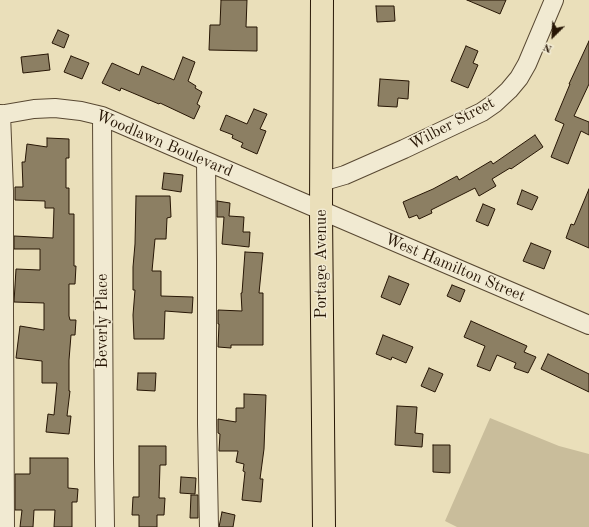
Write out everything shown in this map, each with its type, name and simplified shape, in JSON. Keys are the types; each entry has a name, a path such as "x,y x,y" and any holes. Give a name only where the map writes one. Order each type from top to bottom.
{"main road":[{"name":"Portage Avenue","path":"322,0 321,211 324,527"}],"street":[{"name":"Wilber Street","path":"321,182 345,175 404,149 482,112 496,103 519,78 527,64 554,0"},
{"name":"Woodlawn Boulevard","path":"1,115 34,109 55,108 81,111 102,116 321,211"},
{"path":"1,115 4,191 5,527"},
{"name":"Beverly Place","path":"102,116 105,527"},
{"path":"206,161 209,527"},
{"name":"West Hamilton Street","path":"321,211 589,325"}],"shaded area":[{"path":"490,418 559,446 589,454 589,527 457,527 445,521"}],"building":[{"path":"221,0 247,0 246,27 257,27 257,51 209,50 210,25 220,25"},
{"path":"467,0 506,0 500,14"},
{"path":"376,6 394,6 395,21 377,22"},
{"path":"58,30 69,35 64,48 52,43"},
{"path":"589,41 589,84 574,116 589,122 589,135 581,131 568,164 551,157 564,124 555,120 569,84"},
{"path":"466,46 478,51 473,63 478,65 468,88 451,81"},
{"path":"48,54 50,70 23,73 21,57"},
{"path":"71,56 89,63 82,79 64,72"},
{"path":"183,57 195,62 188,81 202,92 197,104 200,106 194,119 160,103 159,104 121,88 120,91 102,83 112,63 139,75 142,66 174,80"},
{"path":"380,79 409,81 408,99 398,98 397,107 378,106"},
{"path":"254,109 267,114 260,129 266,131 257,154 241,147 243,143 232,138 233,135 220,130 226,115 247,124"},
{"path":"535,135 543,147 511,169 510,168 492,179 496,186 479,196 475,188 431,210 432,213 419,219 417,215 409,218 403,202 433,189 457,176 459,180 491,161 493,164"},
{"path":"47,138 69,139 69,158 66,158 66,188 69,188 69,214 74,214 74,266 76,266 75,284 69,284 69,316 70,320 76,320 75,335 71,335 69,360 70,391 67,416 71,416 69,434 46,432 48,414 54,415 57,383 42,383 42,361 16,358 20,326 44,330 44,303 14,302 16,269 40,270 40,249 14,249 14,236 53,238 54,208 45,208 45,201 15,200 15,187 23,187 22,162 25,162 27,144 47,147"},
{"path":"164,173 183,175 181,192 162,189"},
{"path":"589,189 589,248 566,238 571,224 574,225"},
{"path":"522,190 538,197 532,210 517,204"},
{"path":"136,196 170,196 171,217 167,218 166,239 155,239 152,271 161,271 161,296 193,297 192,313 165,311 164,339 134,339 133,315 135,290 133,290 133,267"},
{"path":"217,201 230,203 229,216 244,217 243,232 250,232 249,247 222,244 224,217 217,217"},
{"path":"483,204 495,209 488,226 476,221"},
{"path":"531,243 551,251 544,269 523,261"},
{"path":"245,252 263,253 259,293 263,293 263,345 231,345 231,348 218,347 218,310 242,311 241,293"},
{"path":"389,276 409,284 400,305 381,297"},
{"path":"452,285 465,290 460,302 447,296"},
{"path":"471,321 527,346 524,352 536,357 528,373 514,368 516,363 497,355 490,371 477,366 485,346 464,337"},
{"path":"383,335 413,347 406,363 392,357 391,360 376,354"},
{"path":"548,354 589,374 589,392 541,369"},
{"path":"429,368 443,374 435,392 421,386"},
{"path":"138,373 156,373 155,391 137,390"},
{"path":"244,394 266,395 264,449 260,479 263,479 261,502 242,500 245,472 243,471 244,464 236,462 238,451 219,451 220,434 218,433 218,419 236,422 236,408 244,408"},
{"path":"397,406 417,407 415,433 423,434 422,447 395,445"},
{"path":"433,445 450,445 450,473 433,472"},
{"path":"139,446 166,446 166,465 160,465 159,498 165,498 164,515 157,515 157,527 139,527 139,515 132,515 133,497 139,497"},
{"path":"30,458 68,458 68,488 78,489 77,502 72,502 72,527 54,527 55,510 34,510 33,527 20,527 22,510 15,510 15,474 30,474"},
{"path":"181,477 196,478 195,494 180,493"},
{"path":"191,495 198,495 198,518 190,518"},
{"path":"222,512 235,515 233,527 219,527"}]}
